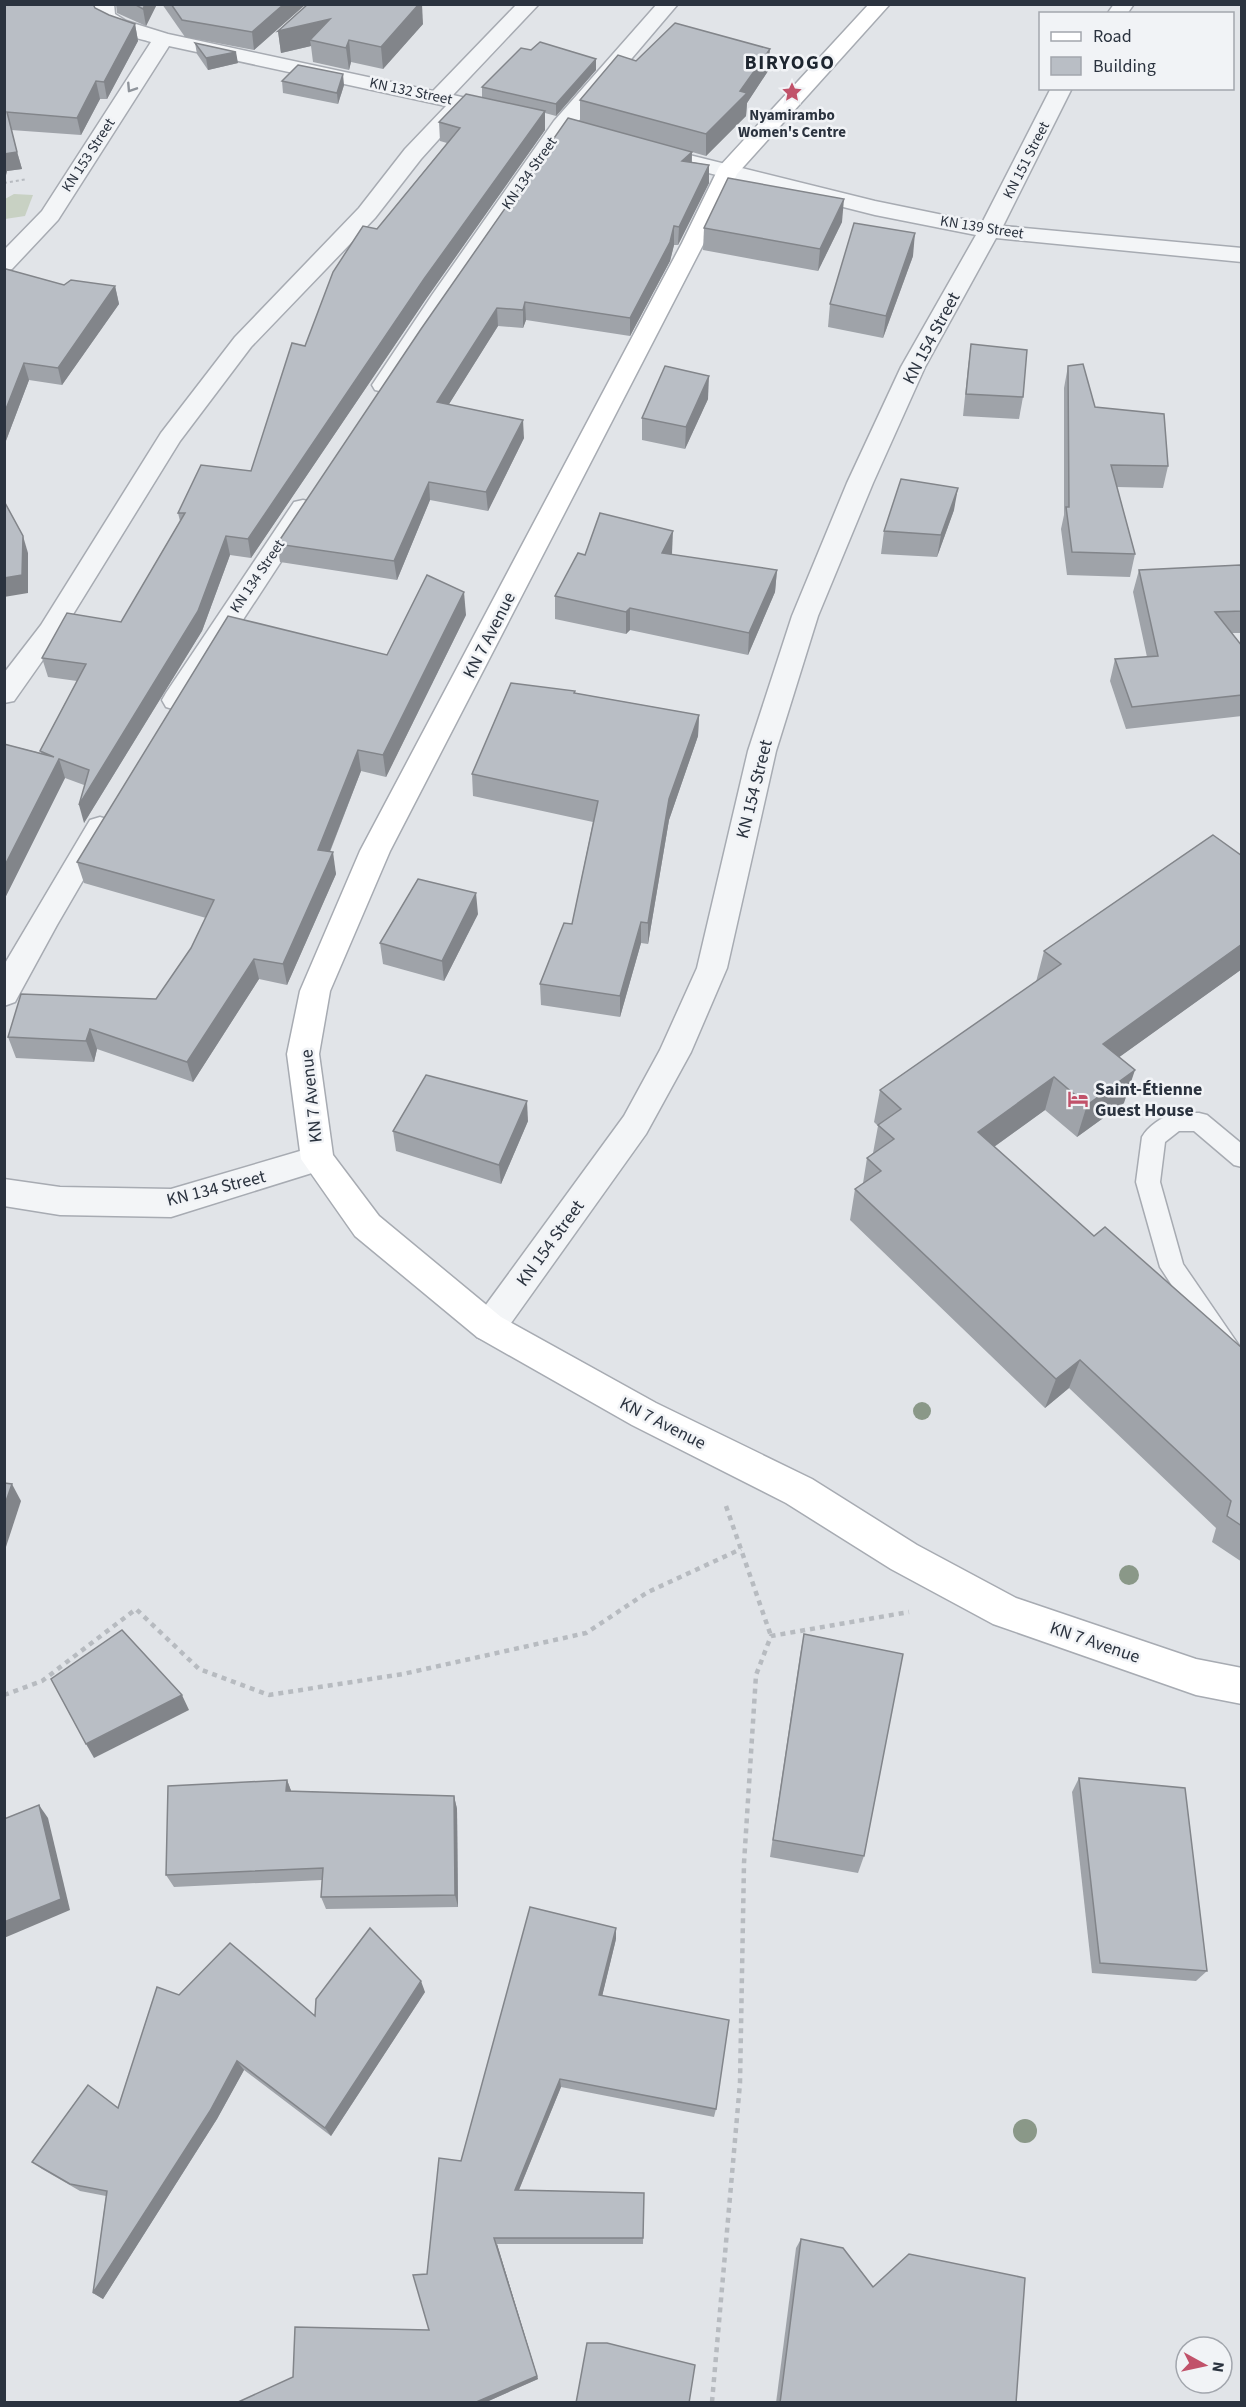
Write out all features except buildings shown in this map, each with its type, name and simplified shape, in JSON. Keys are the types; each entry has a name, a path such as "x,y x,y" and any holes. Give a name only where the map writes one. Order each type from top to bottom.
{"street":[{"path":"439,97 529,4"},
{"name":"KN 134 Street","path":"372,404 440,300 562,126 668,4"},
{"name":"KN 7 Avenue","path":"880,4 727,172 660,306 375,851 315,991 303,1053 317,1160 367,1226 489,1327 644,1414 799,1491 904,1557 1006,1611 1196,1677 1242,1686"},
{"name":"KN 132 Street","path":"103,6 105,17 119,25 163,39 517,115"},
{"name":"KN 153 Street","path":"4,264 50,215 163,39"},
{"path":"259,59 275,46"},
{"name":"KN 151 Street","path":"989,231 1061,90"},
{"path":"4,694 50,631 170,438 243,342 367,213 413,154 461,102"},
{"path":"650,151 727,172"},
{"name":"KN 139 Street","path":"727,172 875,208 989,231 1242,255"},
{"name":"KN 154 Street","path":"489,1327 635,1125 675,1052 712,968 762,751 806,616 860,483 913,367 989,231"},
{"name":"KN 134 Street","path":"165,720 200,660 313,492"},
{"path":"4,994 45,919 111,809"},
{"name":"KN 134 Street","path":"4,1192 60,1201 171,1203 317,1160"}],"lane":[{"path":"1242,1158 1199,1122 1174,1122 1154,1137 1148,1182 1172,1267 1242,1372"}],"path":[{"path":"705,1444 771,1636 756,1675 744,1863 740,2083 712,2403"},
{"path":"4,1695 42,1681 136,1609 199,1669 269,1695 403,1674 586,1633 648,1592 741,1549"},
{"path":"771,1636 984,1600"}],"green space":[{"path":"14,194 33,195 25,216 5,219 5,199"}],"place":[{"name":"Nyamirambo Women's Centre","path":"792,92"},
{"name":"Saint-Étienne Guest House","path":"1078,1099"}],"district":[{"name":"BIRYOGO","path":"790,62"}]}
